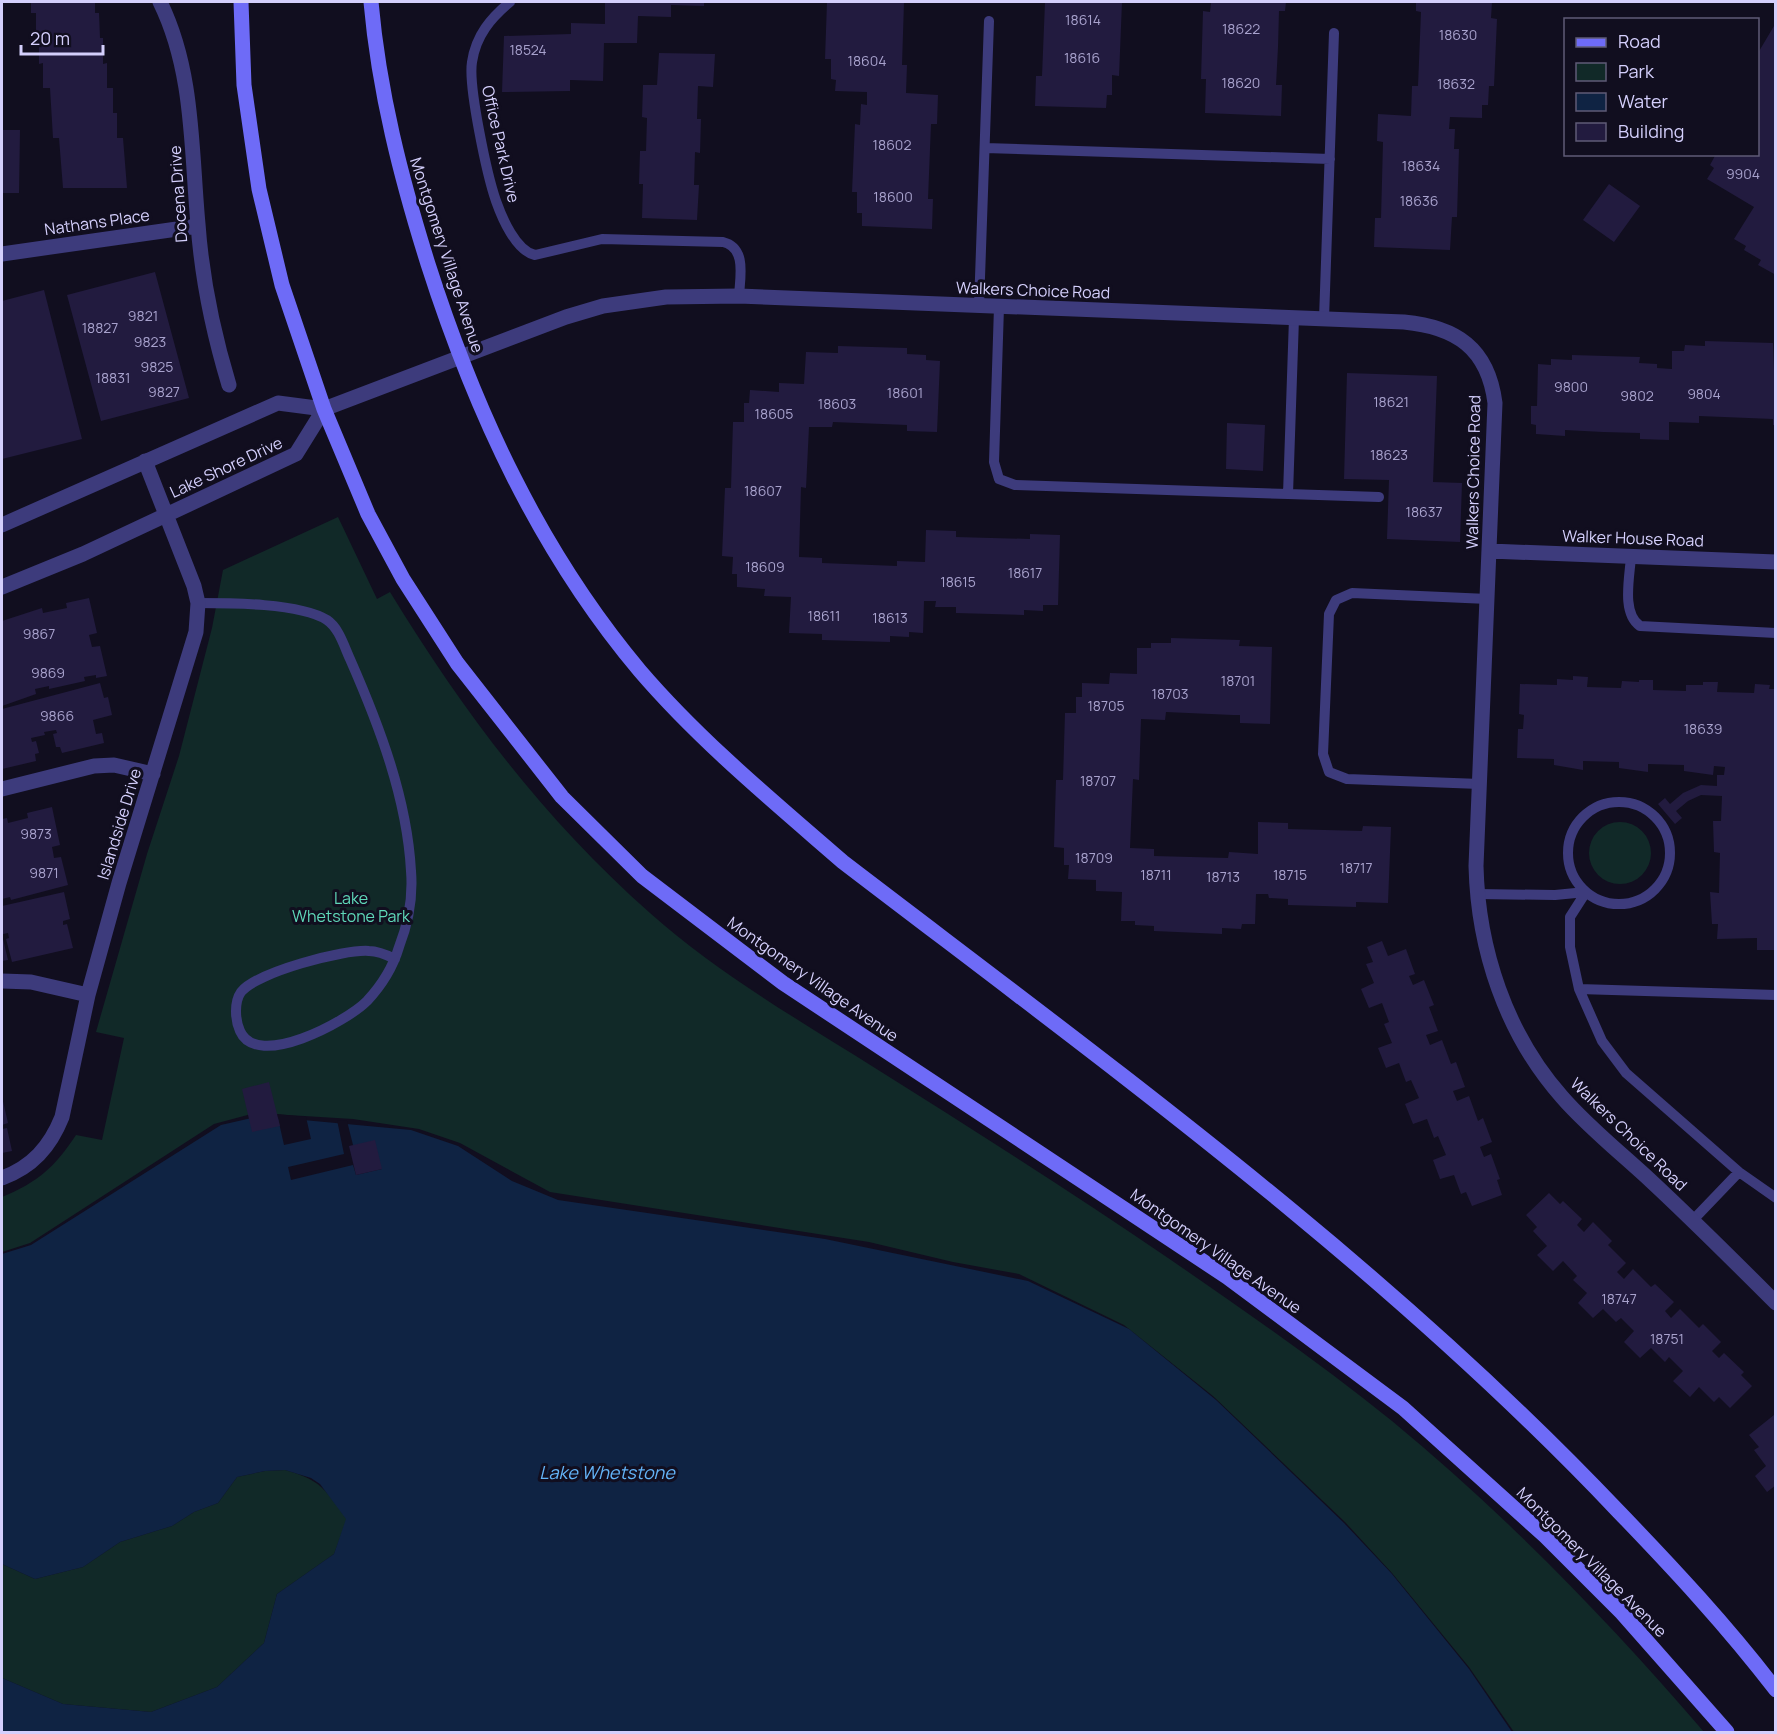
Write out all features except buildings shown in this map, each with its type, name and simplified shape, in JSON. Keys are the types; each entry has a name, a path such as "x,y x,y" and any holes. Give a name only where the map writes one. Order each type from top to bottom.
{"main road":[{"name":"Montgomery Village Avenue","path":"241,2 244,85 259,189 282,285 324,409 368,514 410,591 457,663 562,796 642,876 783,983 1227,1277 1403,1408 1545,1536 1622,1613 1727,1732"},
{"name":"Montgomery Village Avenue","path":"371,2 375,50 390,132 414,220 460,357 527,504 597,617 634,663 694,727 776,804 843,862 1282,1201 1440,1336 1569,1459 1672,1568 1776,1690"}],"street":[{"name":"Docena Drive","path":"160,2 170,21 183,66 190,113 198,226 211,320 229,385"},
{"name":"Nathans Place","path":"2,254 198,226"},
{"name":"Walkers Choice Road","path":"324,409 566,317 603,306 666,297 739,296 1324,319 1431,325 1465,341 1489,376 1495,403 1480,784 1478,894 1489,956 1502,997 1534,1061 1563,1099 1693,1221 1776,1303"},
{"path":"2,525 278,403 324,409"},
{"name":"Lake Shore Drive","path":"2,587 50,568 296,454 324,409"},
{"name":"Islandside Drive","path":"2,1178 33,1162 55,1135 62,1117 88,994 119,883 196,632 198,603 188,565 145,461"},
{"name":"Walker House Road","path":"1490,551 1776,562"},
{"path":"2,789 94,766 114,765 153,774"},
{"path":"2,981 32,982 88,994"}],"lane":[{"name":"Office Park Drive","path":"510,2 494,16 481,34 474,52 471,75 495,199 520,246 529,254 535,255 608,238 723,242 731,245 739,255 739,296"},
{"path":"979,306 989,21"},
{"path":"1324,319 1334,33"},
{"path":"985,148 1330,159"},
{"path":"999,307 994,462 999,479 1006,483 1379,497"},
{"path":"1288,494 1294,318"},
{"path":"1631,556 1629,608 1633,622 1640,626 1776,633"},
{"path":"1480,784 1347,779 1329,772 1323,754 1331,607 1343,595 1352,593 1488,599"},
{"path":"198,603 236,602 308,613 326,620 336,629 379,733 404,821 412,888 405,925 395,959 382,982 369,998 336,1024 298,1039 264,1047 252,1046 243,1036 238,1025 237,1002 242,991 252,983 303,964 352,952 372,951 395,959"},
{"path":"1478,894 1555,895 1586,892 1608,903 1620,904 1643,898 1660,883 1666,872 1670,849 1663,827 1654,816 1631,803 1617,802 1604,804 1581,819 1574,830 1568,856 1577,882 1586,892"},
{"path":"1586,892 1573,910 1569,924 1570,953 1579,989 1595,1029 1617,1063 1739,1172 1776,1198"},
{"path":"1579,989 1776,995"},
{"path":"1693,1221 1739,1172"}],"green space":[{"name":"Lake Whetstone Park","path":"338,517 377,599 390,592 477,722 540,802 611,877 650,913 731,976 1134,1235 1338,1379 1392,1421 1516,1531 1631,1649 1704,1732 1514,1732 1469,1667 1392,1573 1345,1522 1213,1396 1124,1325 1019,1274 953,1262 869,1242 550,1192 460,1143 419,1129 353,1119 255,1113 214,1124 30,1243 2,1252 2,1197 26,1186 44,1173 76,1135 102,1140 124,1038 96,1032 147,854 179,756 212,628 223,570"},
{"path":"1620,822 1642,831 1651,853 1642,875 1620,884 1598,875 1589,853 1598,831"},
{"path":"285,1470 307,1478 322,1487 347,1519 334,1554 277,1594 264,1643 217,1687 151,1712 63,1704 2,1678 2,1564 35,1579 83,1567 120,1542 172,1526 194,1512 218,1503 237,1477 265,1471"}],"water":[{"name":"Lake Whetstone","path":"260,1116 411,1130 458,1146 512,1181 558,1200 825,1239 1028,1281 1129,1329 1216,1400 1344,1523 1392,1574 1469,1669 1512,1732 2,1732 2,1678 63,1704 151,1712 217,1687 264,1643 277,1594 334,1554 346,1519 320,1484 311,1478 285,1470 265,1471 237,1477 218,1503 194,1512 172,1526 120,1542 83,1567 35,1579 2,1564 2,1254 31,1245 221,1125"}],"pier":[{"path":"277,1114 306,1117 311,1139 284,1145"},
{"path":"337,1120 347,1121 353,1145 382,1169 356,1175 353,1165 291,1180 288,1167 344,1154"}]}
